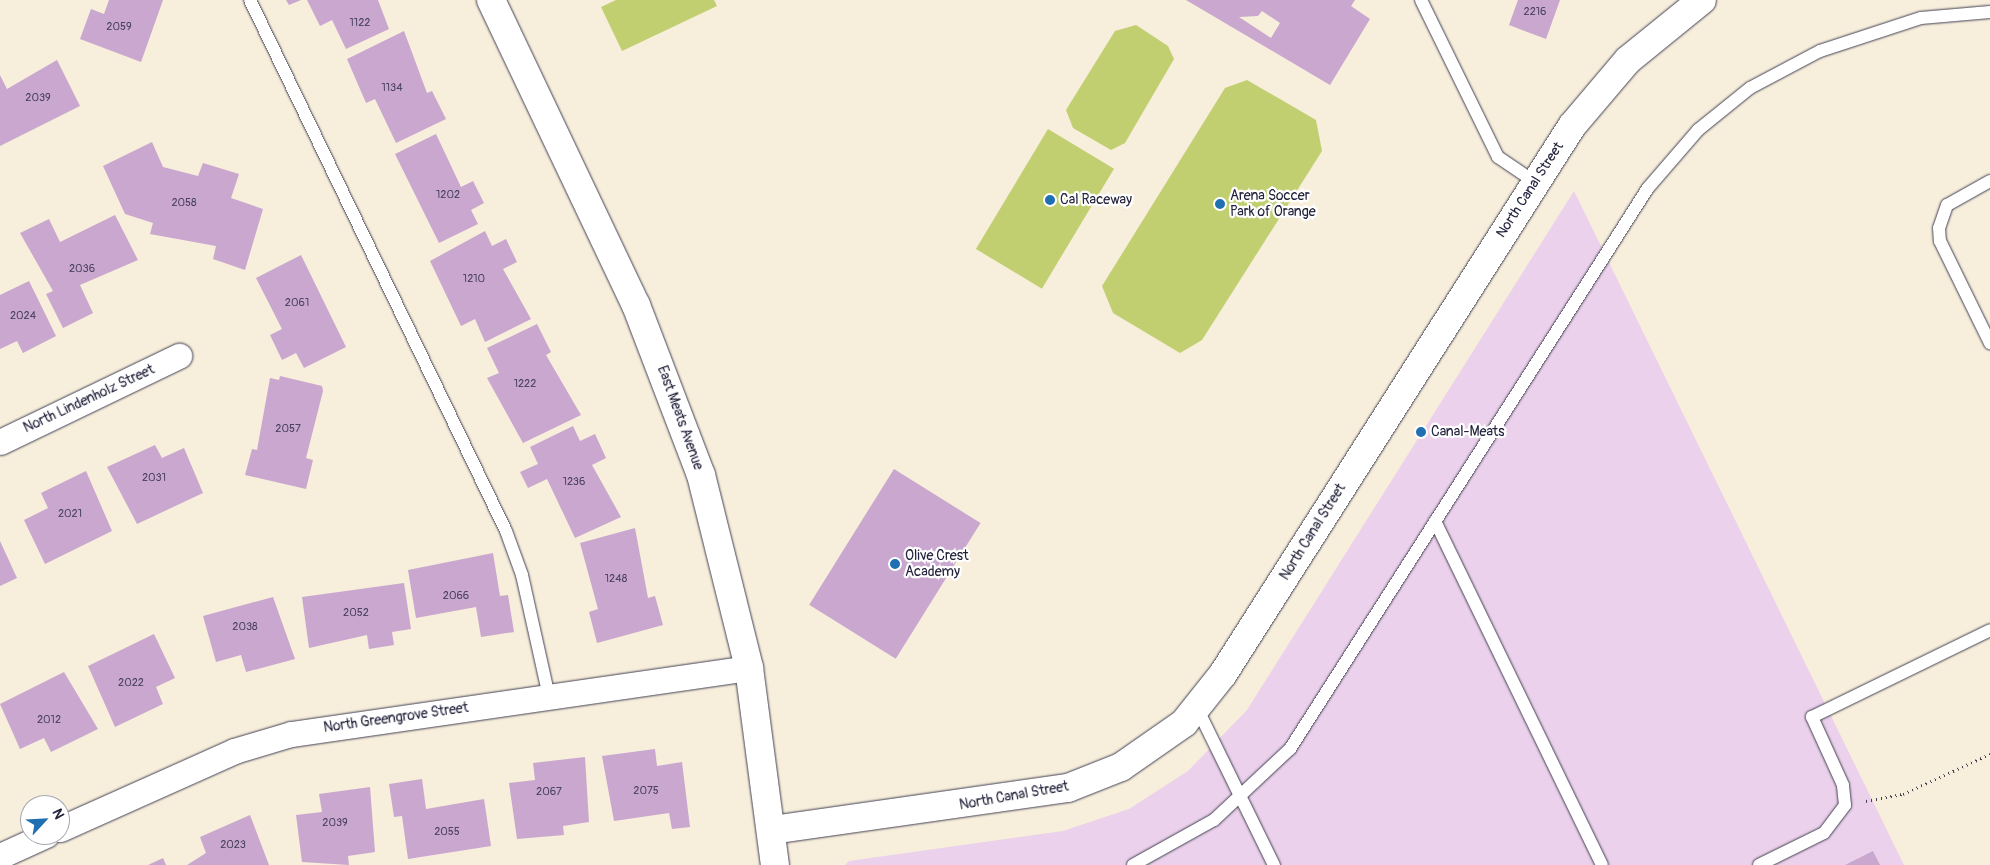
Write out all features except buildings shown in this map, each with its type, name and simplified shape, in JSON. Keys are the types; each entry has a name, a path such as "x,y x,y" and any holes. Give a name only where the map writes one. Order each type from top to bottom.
{"street":[{"name":"East Meats Avenue","path":"491,0 632,296 676,400 717,529 750,668 776,865"},
{"name":"North Canal Street","path":"772,830 1068,788 1145,753 1197,708 1536,182 1600,89 1658,31 1702,0"},
{"name":"North Lindenholz Street","path":"0,442 179,356"},
{"name":"North Greengrove Street","path":"70,825 234,751 291,734 750,668"},
{"path":"0,856 24,845"}],"lane":[{"path":"250,0 506,531 522,575 549,697"},
{"path":"1421,0 1498,157 1536,182"},
{"path":"1134,865 1176,845 1241,798 1308,725 1435,521 1643,196 1698,130 1750,88 1820,51 1921,18 1990,12"},
{"path":"1990,181 1946,205 1940,228 1940,241 1990,343"},
{"path":"1435,521 1602,865"},
{"path":"1759,865 1824,833 1845,805 1843,785 1812,717 1990,630"},
{"path":"1197,708 1274,865"}],"path":[{"path":"1845,805 1903,794 1990,754"}],"shaded area":[{"path":"1574,191 1904,865 845,865 849,861 1063,831 1129,809 1188,771 1247,710"}],"green space":[{"path":"616,0 714,0 717,6 622,51 601,7"},
{"path":"1136,25 1168,46 1174,59 1125,143 1111,150 1073,128 1066,110 1115,31"},
{"name":"Arena Soccer Park of Orange","path":"1247,80 1316,120 1322,151 1202,340 1180,353 1113,313 1102,286 1225,88"},
{"name":"Cal Raceway","path":"1048,129 1114,169 1042,289 976,249"}],"place":[{"name":"Cal Raceway","path":"1050,200"},
{"name":"Arena Soccer Park of Orange","path":"1220,204"},
{"name":"Canal-Meats","path":"1421,432"},
{"name":"Olive Crest Academy","path":"895,564"}]}
